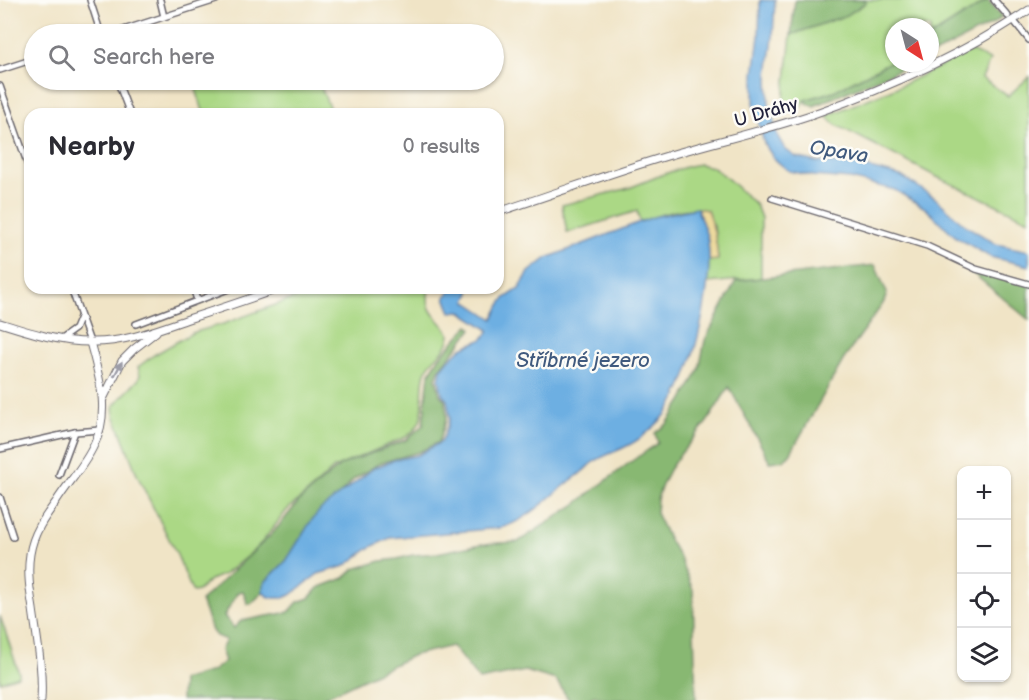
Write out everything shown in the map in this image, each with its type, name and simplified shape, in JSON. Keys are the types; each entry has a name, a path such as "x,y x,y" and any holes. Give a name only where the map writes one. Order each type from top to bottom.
{"street":[{"path":"90,0 98,24"},
{"path":"160,0 164,17"},
{"path":"142,24 216,0"},
{"path":"994,0 1029,40"},
{"name":"U Dráhy","path":"504,210 615,172 811,115 896,82 941,60 1011,18 1029,10"},
{"path":"0,70 24,62"},
{"path":"0,86 24,154"},
{"path":"121,90 128,108"},
{"path":"772,198 927,246 976,269 1029,284"},
{"path":"41,700 41,672 29,584 30,555 34,536 95,445 102,420 103,399 90,342 73,294"},
{"path":"195,294 197,300"},
{"path":"136,324 214,294"},
{"path":"0,323 38,335 61,339 90,342 123,339 262,294"},
{"path":"61,339 75,329 81,315"},
{"path":"103,399 122,361 162,328"},
{"path":"0,449 75,432 100,430"},
{"path":"59,475 75,432"},
{"path":"0,497 13,537"}],"green space":[{"path":"795,0 865,0 866,2 847,15 791,35"},
{"path":"865,0 988,0 939,31 939,18 885,18 885,65 832,92 805,100 801,107 783,113 791,35 847,15 866,3"},
{"path":"988,0 1002,16 996,22 939,51 939,31"},
{"path":"971,51 990,60 982,78 1008,96 1029,77 1029,220 937,177 836,125 826,116 928,72 939,72 939,67"},
{"path":"885,65 885,72 894,72 814,106 805,100 832,92"},
{"path":"196,90 322,90 330,108 202,108"},
{"path":"700,164 712,167 756,205 761,218 761,278 708,283 709,261 718,259 714,226 706,210 681,210 640,222 637,211 567,233 562,205 629,188 664,174"},
{"path":"875,265 887,293 884,302 844,359 790,454 784,460 770,462 729,387 707,422 669,470 662,485 657,499 656,513 680,558 693,590 696,700 608,700 594,696 587,700 569,700 556,680 525,671 479,680 452,646 414,655 319,700 181,700 182,680 212,671 225,661 221,650 226,640 216,636 212,631 201,601 272,534 300,500 341,465 406,440 423,425 429,374 439,358 469,325 472,329 439,370 436,378 440,395 445,400 447,417 439,442 419,452 380,463 354,479 306,531 286,561 265,582 263,592 251,604 247,604 243,591 238,592 224,616 234,628 241,621 289,612 298,602 309,598 318,588 344,578 354,569 413,555 437,553 482,544 518,542 573,506 658,443 655,433 667,424 699,370 705,340 736,281"},
{"path":"969,270 1029,285 1029,320"},
{"path":"306,294 428,294 431,310 450,335 446,347 426,369 423,383 422,416 414,430 406,437 334,468 287,510 252,552 225,574 210,580 194,592 138,477 113,408 138,380 140,375 138,367 192,333"},
{"path":"0,616 19,673 18,676 0,682"}],"sand":[{"path":"697,208 707,210 715,234 718,260 709,261 708,239"}],"water":[{"path":"760,0 775,0 768,75 769,104 778,137 785,149 796,157 816,162 854,164 901,176 934,197 965,225 996,244 1029,251 1029,266 990,257 956,237 925,208 895,190 851,179 813,176 789,171 774,159 764,143 754,106 754,74 759,36"},
{"name":"Stříbrné jezero","path":"697,208 707,238 709,261 704,309 691,361 672,405 661,420 630,445 592,463 536,509 510,525 500,528 390,538 371,547 345,566 318,574 291,595 273,598 263,592 265,582 286,561 321,509 374,468 394,460 418,455 441,442 450,418 447,400 442,394 439,379 441,370 462,348 483,339 489,330 460,311 451,312 445,297 448,294 470,294 466,301 493,319 505,298 519,289 529,272 547,258 653,217"}],"water label":[{"name":"Opava","path":"839,151"}]}
